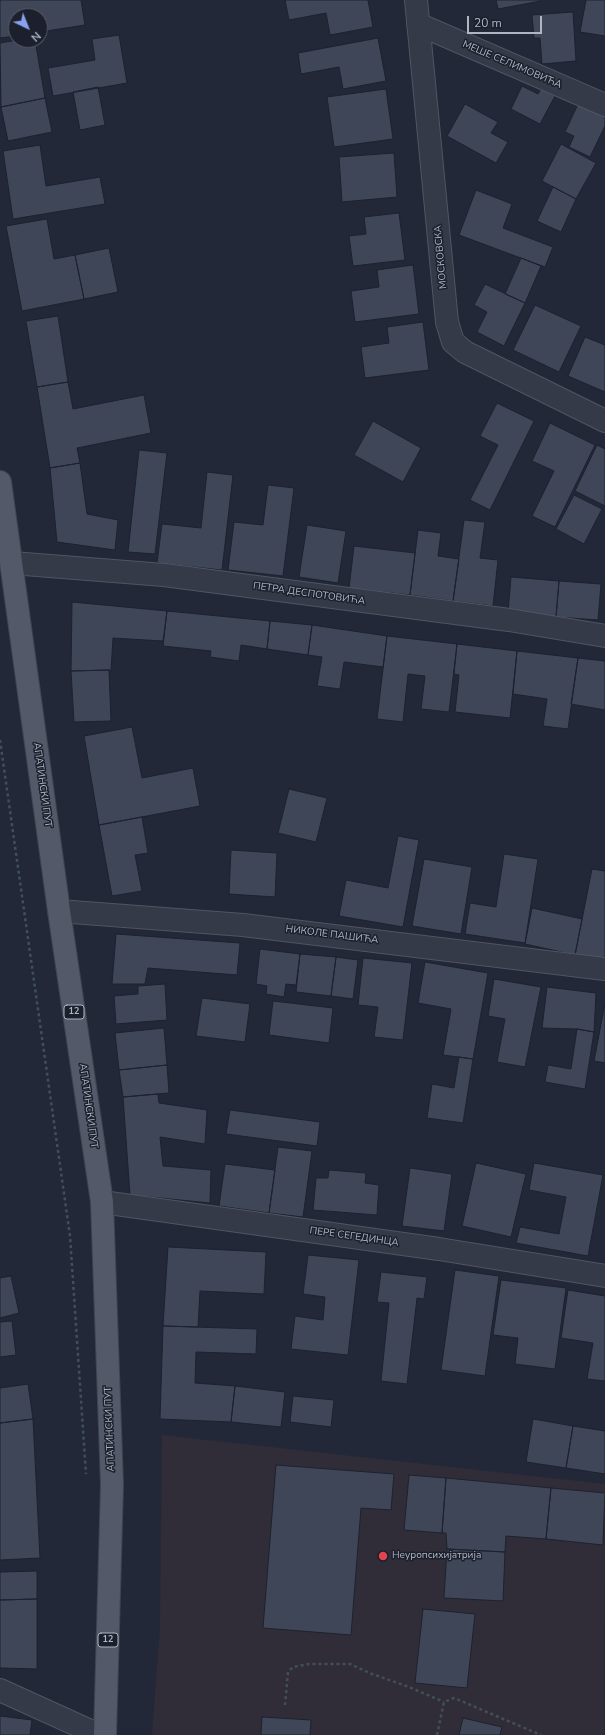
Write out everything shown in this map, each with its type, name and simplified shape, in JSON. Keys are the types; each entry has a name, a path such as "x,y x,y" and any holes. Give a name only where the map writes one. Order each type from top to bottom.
{"main road":[{"name":"АПАТИНСКИ ПУТ","path":"0,482 59,911 102,1202 112,1485 105,1735"}],"street":[{"name":"МОСКОВСКА","path":"416,0 447,322 453,342 465,352 605,421"},
{"name":"МЕШЕ СЕЛИМОВИЋА","path":"418,24 605,105"},
{"name":"ПЕТРА ДЕСПОТОВИЋА","path":"12,563 164,574 509,620 605,636"},
{"name":"НИКОЛЕ ПАШИЋА","path":"59,911 243,925 605,968"},
{"name":"ПЕРЕ СЕГЕДИНЦА","path":"102,1202 439,1249 605,1276"},
{"path":"0,1690 99,1735"}],"path":[{"path":"0,740 70,1236 86,1477"},
{"path":"285,1705 288,1672 294,1667 309,1664 350,1664 444,1702 454,1698 541,1735"},
{"path":"437,1735 444,1702"}],"shaded area":[{"name":"Неуропсихијатрија","path":"162,1435 605,1484 604,1735 152,1735 160,1627"}],"building":[{"path":"0,0 81,0 85,25 48,31 48,8 8,8 8,37 0,38"},
{"path":"285,0 368,0 373,27 330,35 326,13 289,20"},
{"path":"496,0 541,0 541,1 498,9"},
{"path":"586,0 605,0 605,36 580,32"},
{"path":"573,12 576,61 542,64 540,38 534,38 532,15"},
{"path":"119,35 127,83 53,96 48,68 95,60 92,39"},
{"path":"378,38 386,81 343,89 339,67 301,74 298,53"},
{"path":"8,42 8,48 36,48 45,98 1,107 0,43"},
{"path":"522,86 538,94 541,89 555,96 540,124 511,109"},
{"path":"98,87 105,125 80,130 73,92"},
{"path":"386,89 393,139 334,147 327,97"},
{"path":"45,98 52,132 8,141 1,107"},
{"path":"579,102 605,115 605,126 590,157 569,147 574,136 565,132"},
{"path":"465,104 498,122 491,133 508,142 496,163 447,136"},
{"path":"561,144 596,163 576,199 542,181"},
{"path":"40,145 46,186 100,177 105,204 13,219 3,151"},
{"path":"394,153 397,197 342,202 339,157"},
{"path":"553,187 576,199 561,232 537,221"},
{"path":"476,190 512,204 503,228 553,247 545,267 459,235"},
{"path":"399,213 405,260 353,266 349,236 366,234 364,217"},
{"path":"47,219 54,259 75,255 84,299 22,311 6,226"},
{"path":"109,248 118,292 84,299 75,255"},
{"path":"521,258 541,266 525,303 505,294"},
{"path":"413,265 419,314 355,322 351,291 379,287 377,270"},
{"path":"485,284 525,303 504,346 477,332 487,312 474,305"},
{"path":"535,305 581,326 559,372 513,350"},
{"path":"58,316 68,382 37,387 26,321"},
{"path":"423,322 429,370 365,378 361,347 389,343 387,327"},
{"path":"585,337 605,345 605,392 568,376"},
{"path":"68,382 73,409 144,395 151,433 77,448 80,463 50,468 37,387"},
{"path":"497,403 534,421 490,510 470,500 498,445 480,436"},
{"path":"373,421 421,448 403,482 354,455"},
{"path":"550,423 595,445 555,527 532,516 554,471 532,461"},
{"path":"597,445 605,449 605,506 575,491"},
{"path":"139,450 167,453 155,554 128,552"},
{"path":"80,463 87,514 118,520 115,550 57,542 50,468"},
{"path":"207,472 233,475 222,570 157,563 162,524 201,528"},
{"path":"268,485 294,488 283,576 228,570 234,522 263,525"},
{"path":"574,495 602,509 584,544 556,529"},
{"path":"464,520 485,522 480,558 498,560 493,606 453,601"},
{"path":"307,525 346,531 338,583 299,577"},
{"path":"418,530 441,533 438,556 459,559 453,601 410,595"},
{"path":"354,546 415,553 410,595 349,588"},
{"path":"511,577 559,581 556,617 508,613"},
{"path":"559,581 601,584 598,620 556,617"},
{"path":"72,602 167,611 163,641 113,638 111,671 71,671"},
{"path":"167,611 270,621 267,649 241,645 239,661 210,657 211,651 163,646"},
{"path":"270,621 312,625 308,655 267,649"},
{"path":"312,625 387,636 383,667 344,662 340,689 317,686 322,657 308,655"},
{"path":"387,636 457,644 449,712 421,709 425,676 408,674 403,722 377,719"},
{"path":"457,644 517,651 510,718 455,712 459,675 454,674"},
{"path":"517,651 578,658 568,729 543,726 547,699 513,694"},
{"path":"578,658 605,661 605,710 571,704"},
{"path":"109,670 111,721 74,722 71,671"},
{"path":"132,727 142,778 193,768 200,806 99,825 84,736"},
{"path":"289,789 327,798 316,842 278,833"},
{"path":"142,817 148,853 135,855 142,891 112,896 99,825"},
{"path":"398,836 419,840 403,927 339,916 346,880 388,888"},
{"path":"231,850 277,853 275,897 229,894"},
{"path":"504,854 538,859 525,943 465,934 470,903 496,907"},
{"path":"424,859 472,867 461,934 412,926"},
{"path":"592,869 605,871 605,961 575,955"},
{"path":"532,908 582,919 575,955 525,944"},
{"path":"116,934 240,943 237,975 148,968 145,984 112,984"},
{"path":"260,949 300,954 296,985 286,984 284,997 266,994 267,986 256,984"},
{"path":"300,954 336,957 331,996 296,992"},
{"path":"336,957 358,960 353,999 331,996"},
{"path":"363,958 412,963 403,1040 374,1037 378,1007 358,1005"},
{"path":"425,962 488,973 473,1059 443,1055 451,1009 418,1003"},
{"path":"494,979 541,987 525,1067 497,1062 505,1019 488,1016"},
{"path":"165,984 167,1020 116,1024 114,996 138,994 138,986"},
{"path":"547,987 596,993 594,1032 577,1029 542,1028"},
{"path":"202,998 250,1004 245,1042 196,1036"},
{"path":"273,1001 333,1008 329,1043 269,1035"},
{"path":"605,1003 605,1063 594,1061"},
{"path":"164,1028 167,1065 119,1070 115,1033"},
{"path":"577,1029 594,1032 585,1089 545,1082 548,1065 571,1069"},
{"path":"459,1057 473,1059 463,1123 427,1118 432,1084 454,1088"},
{"path":"167,1065 169,1093 123,1097 119,1070"},
{"path":"158,1094 159,1103 207,1110 205,1144 160,1137 163,1166 211,1170 210,1203 130,1195 123,1097"},
{"path":"230,1110 320,1122 317,1146 226,1134"},
{"path":"278,1147 312,1151 303,1217 269,1213"},
{"path":"476,1163 526,1174 511,1237 462,1226"},
{"path":"534,1163 603,1175 588,1256 516,1243 520,1227 559,1234 566,1197 529,1190"},
{"path":"225,1164 275,1170 269,1213 219,1206"},
{"path":"410,1168 452,1174 444,1231 402,1226"},
{"path":"329,1170 366,1173 365,1183 379,1185 377,1215 313,1210 316,1178 328,1178"},
{"path":"168,1247 266,1252 264,1294 200,1291 198,1327 163,1326"},
{"path":"308,1255 359,1260 348,1355 291,1349 295,1316 323,1320 325,1297 303,1294"},
{"path":"455,1270 499,1276 485,1376 441,1370"},
{"path":"381,1272 427,1277 424,1299 417,1298 407,1384 381,1381 389,1303 377,1302"},
{"path":"11,1276 19,1313 0,1318 0,1278"},
{"path":"501,1280 566,1288 555,1369 515,1364 518,1338 493,1335"},
{"path":"568,1290 605,1296 605,1381 587,1379 593,1343 561,1338"},
{"path":"12,1321 16,1355 0,1357 0,1322"},
{"path":"163,1326 257,1329 256,1354 196,1352 195,1383 235,1386 231,1422 160,1419"},
{"path":"28,1384 33,1419 0,1423 0,1388"},
{"path":"235,1386 285,1392 281,1427 231,1422"},
{"path":"293,1396 334,1400 331,1427 290,1422"},
{"path":"33,1419 40,1558 0,1560 0,1423"},
{"path":"533,1419 573,1426 566,1468 526,1462"},
{"path":"573,1426 605,1431 605,1474 566,1468"},
{"path":"276,1465 394,1474 391,1510 361,1508 351,1635 263,1628"},
{"path":"409,1475 446,1478 442,1533 404,1530"},
{"path":"446,1478 551,1488 546,1539 506,1536 505,1552 447,1549 446,1533 442,1533"},
{"path":"551,1488 605,1493 603,1545 546,1539"},
{"path":"447,1549 505,1552 503,1601 444,1598"},
{"path":"37,1571 37,1599 0,1600 0,1572"},
{"path":"37,1599 37,1669 0,1668 0,1600"},
{"path":"423,1609 475,1614 467,1688 415,1683"},
{"path":"0,1716 32,1720 30,1735 0,1735"},
{"path":"262,1717 311,1720 310,1735 261,1735"},
{"path":"463,1718 502,1727 500,1735 459,1735"}],"place":[{"name":"Неуропсихијатрија","path":"383,1556"}]}
